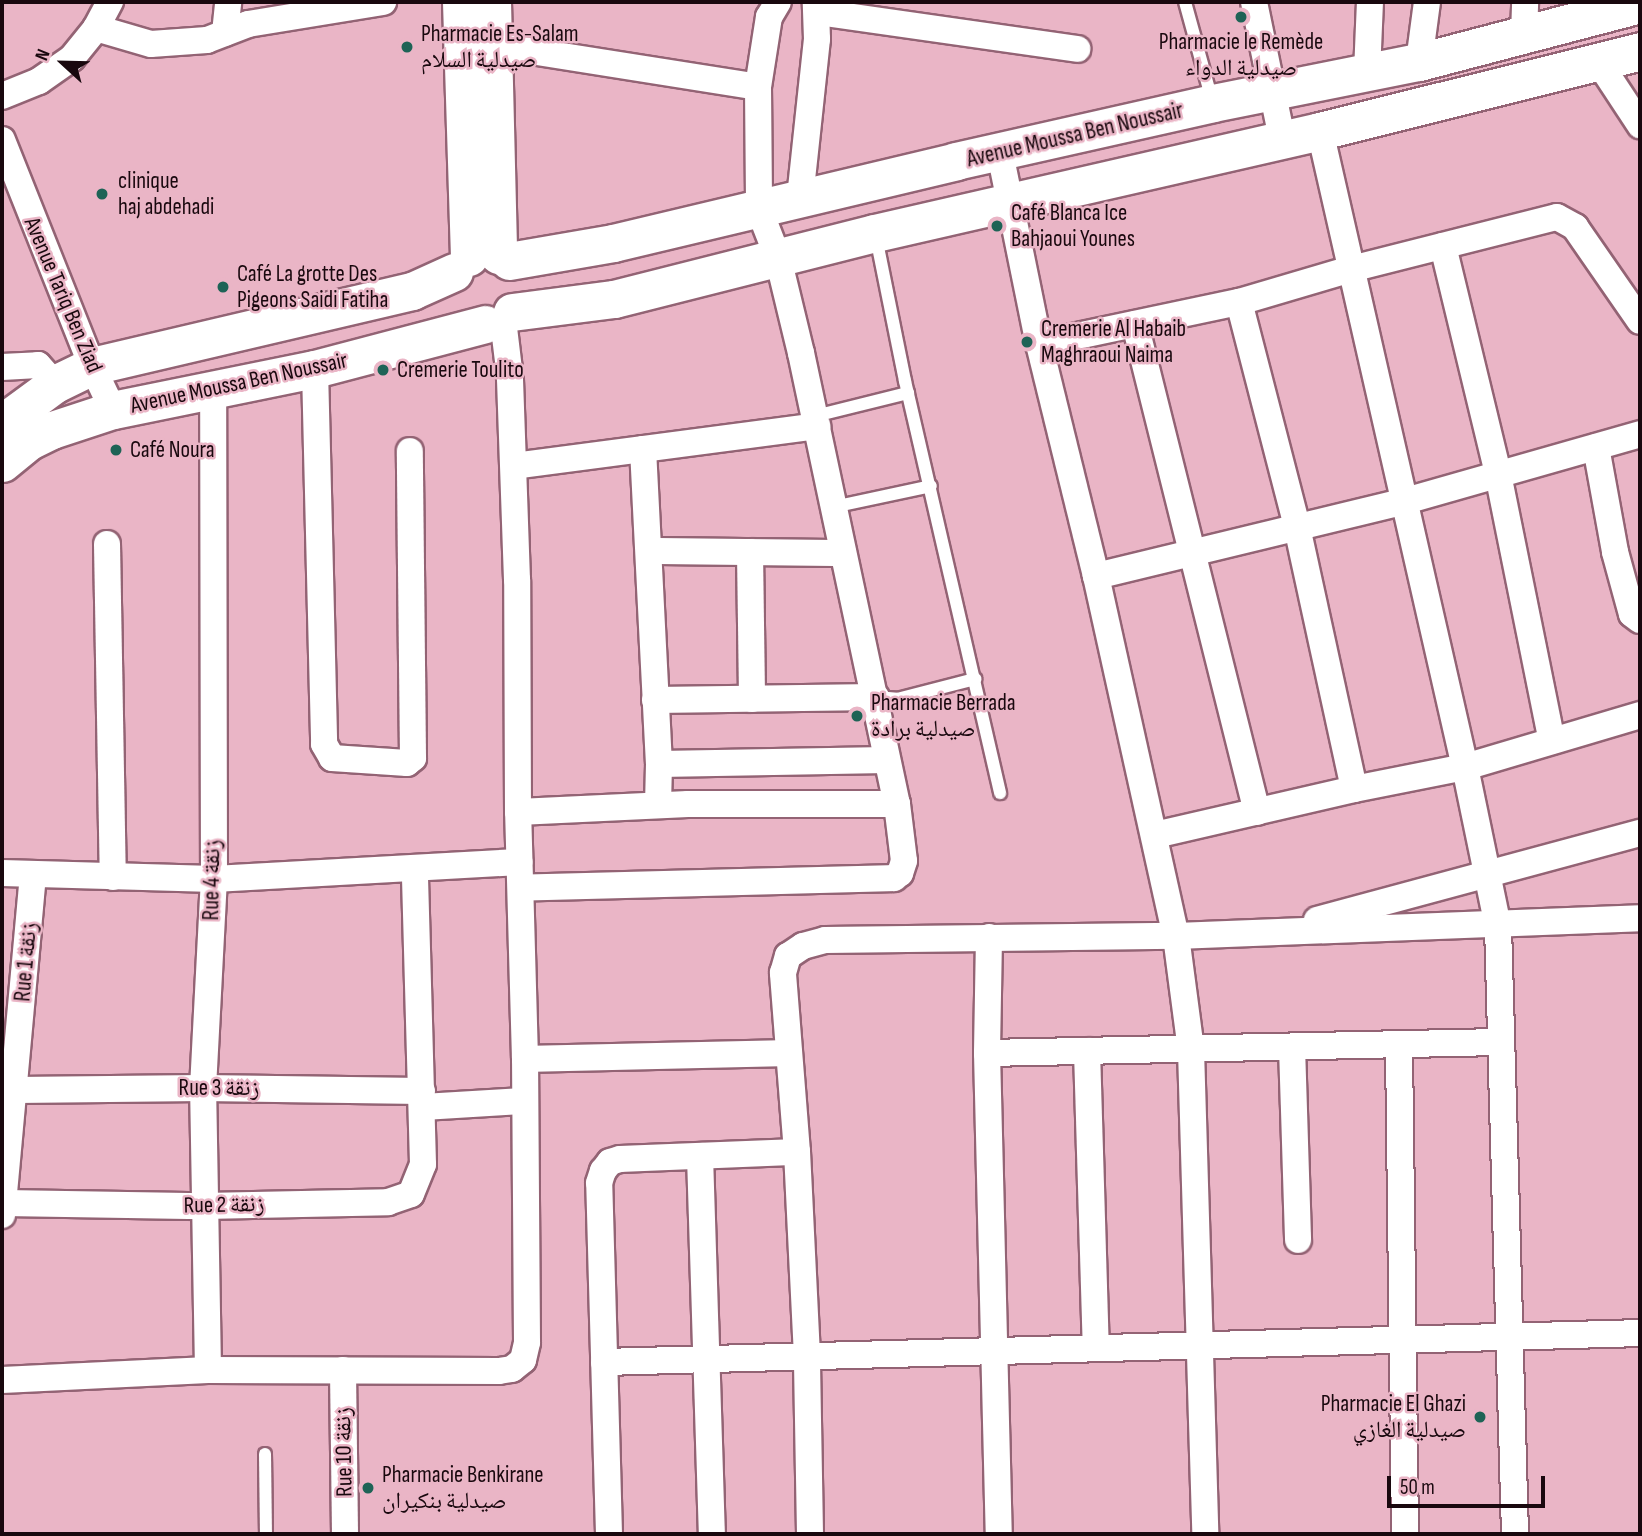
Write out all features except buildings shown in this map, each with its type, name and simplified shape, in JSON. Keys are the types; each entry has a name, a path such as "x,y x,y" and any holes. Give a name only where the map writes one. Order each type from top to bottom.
{"street":[{"path":"2,96 60,69 96,28 110,2"},
{"path":"225,33 228,2"},
{"path":"96,28 151,44 207,40 248,24 383,2"},
{"path":"461,2 482,261"},
{"path":"482,261 494,45 492,2"},
{"path":"521,888 894,878 900,873 904,861 897,804 876,697 842,553 816,421 778,258 759,209 758,87 769,17 778,2"},
{"path":"1254,2 1282,139"},
{"path":"1367,73 1370,2"},
{"path":"1419,62 1427,2"},
{"name":"Avenue Moussa Ben Noussair","path":"2,423 55,384 92,366 412,291 482,261 613,243 1213,103 1419,62 1525,18 1640,4"},
{"path":"800,198 817,7 1077,49"},
{"path":"494,45 758,87"},
{"name":"Avenue Moussa Ben Noussair","path":"2,463 29,441 52,430 113,410 315,369 500,318 614,299 875,233 1320,131 1640,51"},
{"path":"1598,61 1640,125"},
{"path":"1320,131 1402,502 1465,767 1498,926 1514,1534"},
{"name":"Avenue Tariq Ben Ziad","path":"2,140 92,366 113,410"},
{"path":"1000,153 1012,201 1039,344 1096,576 1176,936 1191,1050 1202,1344 1205,1534"},
{"path":"1039,344 1239,302 1351,269 1557,217 1575,227 1640,321"},
{"path":"1443,246 1498,474 1552,741"},
{"path":"482,261 520,280 519,302 500,318 463,316 456,306 451,284 482,261"},
{"path":"1239,302 1297,527 1354,789"},
{"path":"2,1380 208,1370 499,1371 512,1369 523,1360 527,1342 525,1059 518,812 514,466 500,318"},
{"path":"1135,324 1195,554 1257,812"},
{"path":"2,367 38,365 55,384"},
{"path":"315,369 324,744 332,758 407,763 413,758 410,451"},
{"name":"Rue 4 زنقة","path":"208,1370 204,1088 214,879 213,389"},
{"path":"514,466 643,449 816,421"},
{"path":"1096,576 1402,502 1640,434"},
{"path":"1596,447 1615,552 1632,614 1640,620"},
{"path":"643,449 659,764 658,806"},
{"path":"107,544 113,877"},
{"path":"649,551 842,553"},
{"path":"750,552 752,699"},
{"path":"655,700 876,697"},
{"path":"1155,835 1354,789 1465,767 1640,715"},
{"path":"659,764 887,760"},
{"path":"518,812 658,806 897,804"},
{"path":"1283,930 1488,872 1640,834"},
{"path":"2,873 214,879 415,870 520,862"},
{"path":"415,870 423,1099"},
{"name":"Rue 1 زنقة","path":"3,1209 16,1090 33,875"},
{"path":"810,1534 807,1356 797,1152 783,973 788,956 803,946 825,940 1176,936 1283,930 1498,926 1640,918"},
{"path":"989,937 988,1053 999,1534"},
{"path":"988,1053 1499,1042"},
{"path":"1399,1045 1405,1534"},
{"path":"1293,1048 1298,1240"},
{"path":"1087,1051 1096,1346"},
{"path":"525,1059 789,1053"},
{"name":"Rue 3 زنقة","path":"16,1090 204,1088 423,1099 524,1101"},
{"name":"Rue 2 زنقة","path":"3,1209 388,1202 411,1194 423,1164 423,1099"},
{"path":"609,1534 599,1183 603,1171 610,1162 620,1159 797,1152"},
{"path":"700,1156 712,1534"},
{"path":"604,1362 1096,1346 1640,1333"},
{"name":"Rue 10 زنقة","path":"343,1370 345,1534"}],"lane":[{"path":"1185,2 1213,103"},
{"path":"875,233 908,393 1000,793"},
{"path":"816,421 908,393"},
{"path":"833,508 931,486"},
{"path":"876,697 897,699 975,679"},
{"path":"265,1454 267,1534"}],"place":[{"name":"Pharmacie le Remède صيدلية الدواء","path":"1241,17"},
{"name":"Pharmacie Es-Salam صيدلية السلام","path":"407,47"},
{"name":"clinique haj abdehadi","path":"102,194"},
{"name":"Café Blanca Ice Bahjaoui Younes","path":"997,226"},
{"name":"Café La grotte Des Pigeons Saidi Fatiha","path":"223,287"},
{"name":"Cremerie Al Habaib Maghraoui Naima","path":"1027,342"},
{"name":"Cremerie Toulito","path":"383,370"},
{"name":"Café Noura","path":"116,450"},
{"name":"Pharmacie Berrada صيدلية برادة","path":"857,716"},
{"name":"Pharmacie El Ghazi صيدلية الغازي","path":"1480,1417"},
{"name":"Pharmacie Benkirane صيدلية بنكيران","path":"368,1488"}]}
